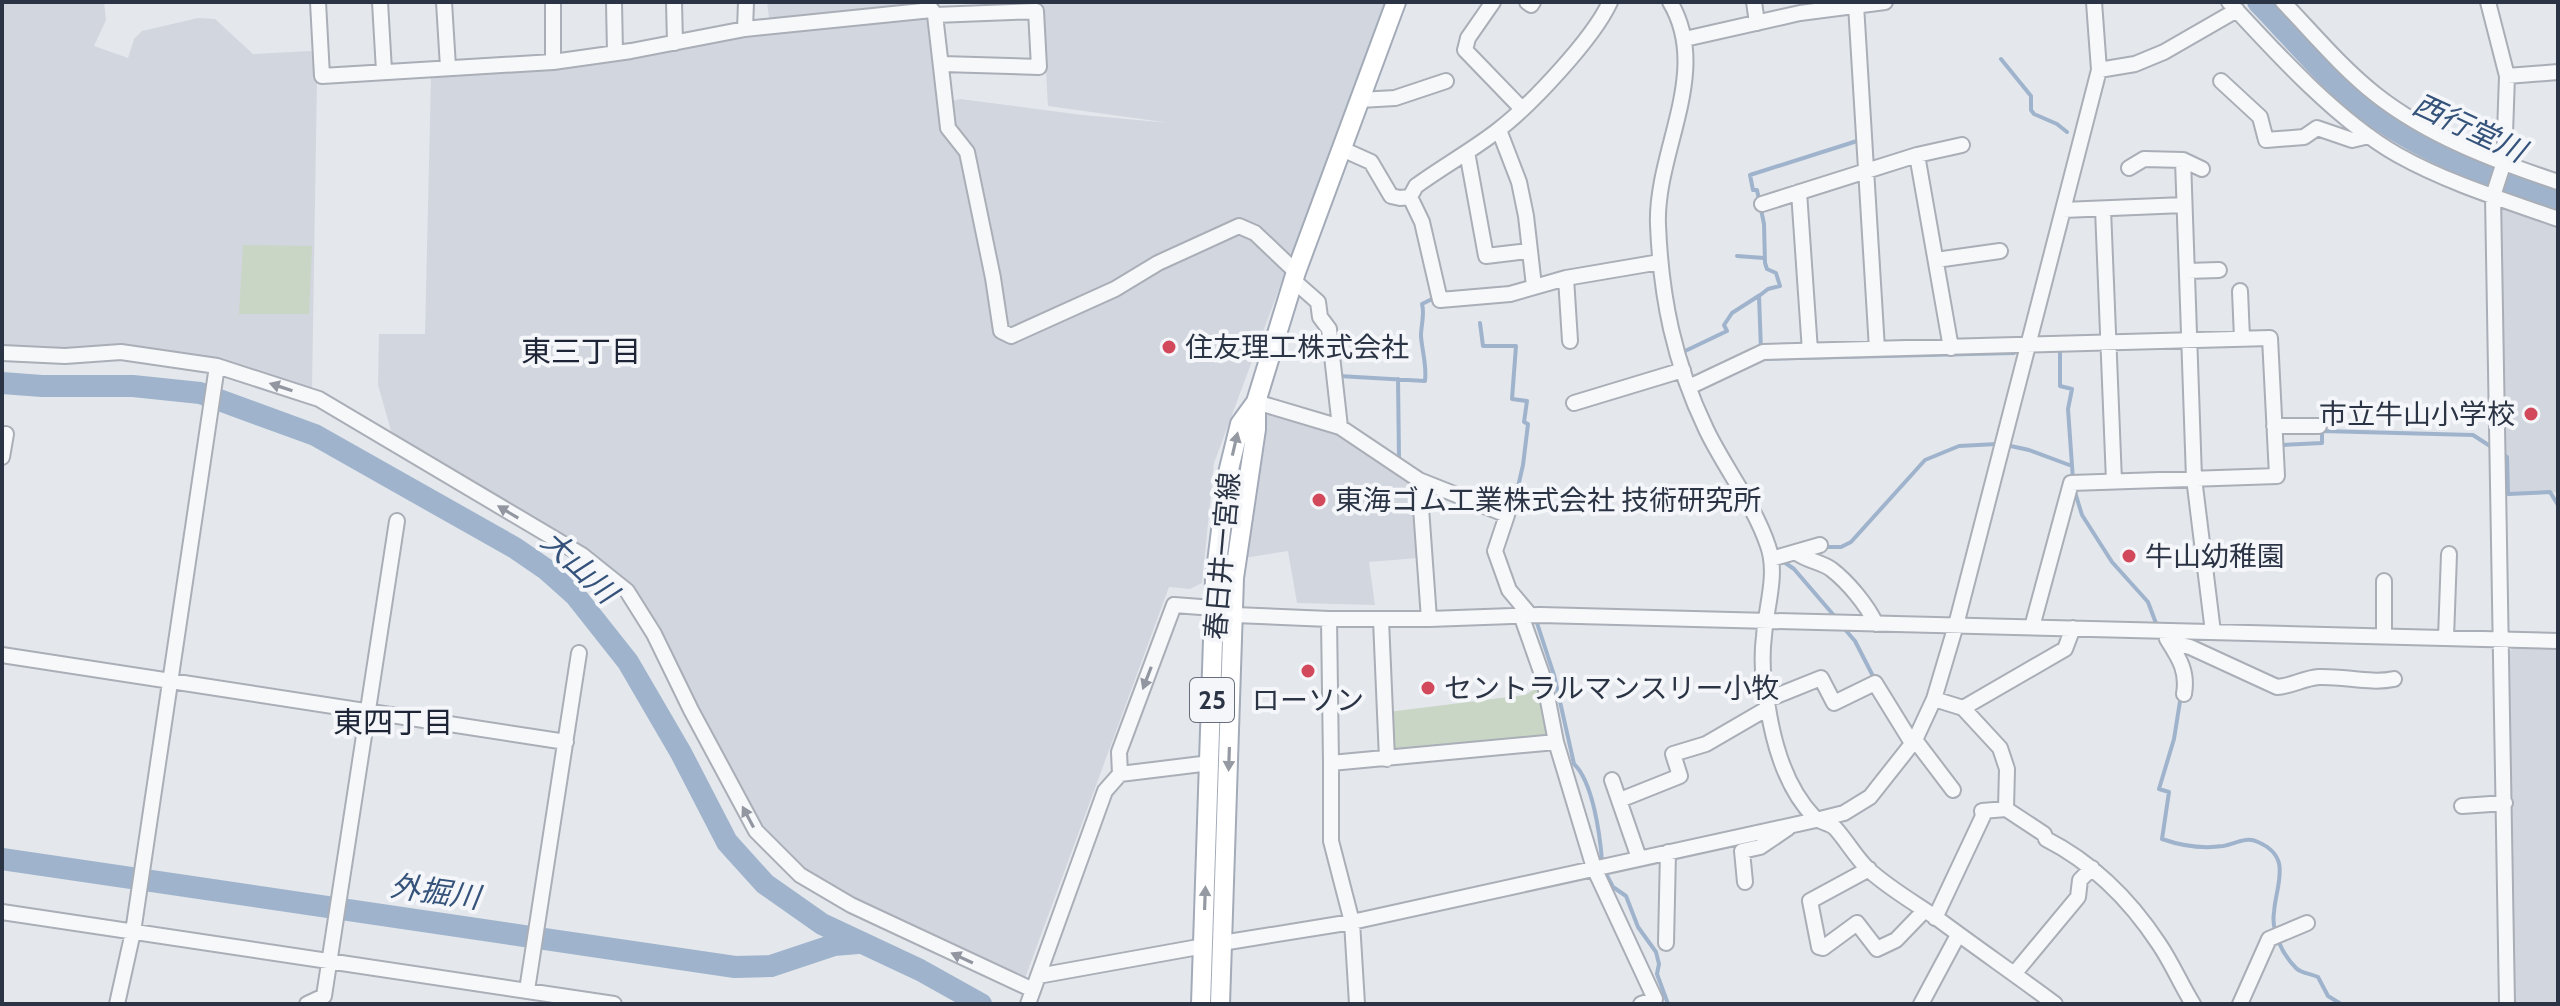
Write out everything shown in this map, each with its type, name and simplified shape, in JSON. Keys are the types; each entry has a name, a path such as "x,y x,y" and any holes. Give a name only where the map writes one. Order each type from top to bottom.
{"main road":[{"name":"春日井一宮線","path":"1201,1004 1213,944 1235,615 1234,578 1256,429 1256,402 1295,276 1396,2"},
{"name":"春日井一宮線","path":"1220,1004 1213,944 1210,763 1214,608 1228,473 1240,424 1256,402"}],"street":[{"path":"318,2 322,76 553,62 745,29 932,9 1036,11 1039,67 942,64"},
{"path":"380,2 384,71"},
{"path":"444,2 448,67"},
{"path":"553,2 553,62"},
{"path":"614,2 615,53"},
{"path":"674,2 675,43"},
{"path":"745,29 746,2"},
{"path":"1493,2 1468,38 1465,50 1522,109"},
{"path":"1527,2 1531,5 1533,2"},
{"path":"1410,197 1416,186 1499,130 1522,109 1568,61 1604,15 1610,2"},
{"path":"1670,2 1680,19 1686,60 1657,211 1667,317 1706,430 1754,512 1771,559 1762,665 1767,704 1782,764 1816,820 1832,824 1869,869 2055,1004"},
{"path":"1754,2 1757,23"},
{"path":"1685,39 1821,6 1885,2"},
{"path":"2,353 65,356 121,352 217,366 319,399 582,555 627,591 654,634 756,831 800,875 851,905 1032,992 1213,944 1352,922 1816,820 1844,813 1870,797 1913,741 1934,699 1956,625 2099,70 2094,2"},
{"path":"2283,2 2374,94 2430,131 2558,182"},
{"path":"2488,2 2507,76 2504,163 2493,194 2507,1004"},
{"path":"1856,5 1877,349"},
{"path":"2099,70 2135,64 2164,52 2233,6 2330,104 2369,136 2442,177 2558,219"},
{"path":"932,9 942,64 948,128 967,152 1001,331 1011,336 1115,289 1158,263 1239,226 1255,233 1318,302 1320,317 1329,329 1340,427"},
{"path":"2507,76 2558,72"},
{"path":"1360,100 1395,98 1446,81"},
{"path":"2221,81 2260,117 2266,140 2304,137 2317,128 2352,140 2369,136"},
{"path":"1499,130 1519,182 1534,286"},
{"path":"1762,204 1917,155 1962,145"},
{"path":"1342,149 1371,162 1391,196 1410,197"},
{"path":"1467,152 1486,256 1528,251"},
{"path":"1917,155 1951,348"},
{"path":"2129,168 2144,159 2183,160 2202,169"},
{"path":"2183,160 2194,478 2213,632"},
{"path":"1799,192 1810,351"},
{"path":"1410,197 1422,222 1440,300 1510,294 1566,278 1660,262"},
{"path":"2063,210 2184,205"},
{"path":"2103,209 2114,481"},
{"path":"1936,260 2000,251"},
{"path":"2187,271 2219,270"},
{"path":"1566,278 1570,341"},
{"path":"2240,291 2242,338"},
{"path":"1689,387 1763,352 2270,338 2277,476 2071,483 2032,627"},
{"path":"117,1004 133,932 217,366"},
{"path":"1574,403 1683,370"},
{"path":"1256,402 1340,427 1419,480 1507,515 1495,551 1509,590 1526,615 1544,680 1556,742 1594,868 1655,999 1641,1004"},
{"path":"2274,426 2319,426"},
{"path":"2,457 6,434"},
{"path":"1419,480 1429,619"},
{"path":"307,1004 324,996 397,521"},
{"path":"1771,559 1820,545"},
{"path":"1797,553 1830,568 1847,584 1876,624"},
{"path":"2446,638 2449,554"},
{"path":"2384,581 2384,636"},
{"path":"1120,774 1119,752 1174,605 1214,608 1235,615 1329,619 1526,615 2073,628 2167,636 2213,632 2558,641"},
{"path":"1329,619 1331,841 1352,922 1357,1004"},
{"path":"1381,620 1387,759"},
{"path":"1963,708 2065,649 2073,628"},
{"path":"2167,636 2277,687 2321,677 2378,682 2394,679"},
{"path":"2167,636 2184,668 2184,694"},
{"path":"527,990 579,653"},
{"path":"2,655 566,742"},
{"path":"1620,800 1680,776 1673,754 1706,744 1767,704 1821,678 1834,703 1875,683 1913,741 1953,790"},
{"path":"1934,699 1963,708 1991,737 2005,759 2006,809"},
{"path":"1331,763 1556,742"},
{"path":"1032,992 1105,791 1120,774 1210,763"},
{"path":"1612,780 1639,858"},
{"path":"2462,806 2505,803"},
{"path":"1869,869 1810,901 1819,947 1823,948 1857,923 1877,949 1896,940 1930,914 1983,816 1982,811 2006,809 2044,834 2046,839 2076,854 2130,904 2160,945 2193,1004"},
{"path":"1745,882 1742,851 1760,847 1792,825"},
{"path":"1666,943 1668,852"},
{"path":"2014,974 2078,897 2080,880 2092,868"},
{"path":"2,912 614,1004"},
{"path":"2240,1004 2269,939 2307,923"},
{"path":"1921,1004 1958,935"}],"shaded area":[{"path":"2,2 104,2 106,20 94,46 128,58 134,39 142,31 198,18 215,19 253,54 310,51 315,54 312,387 305,389 255,374 2,348"},
{"path":"767,2 917,2 916,5 770,25"},
{"path":"1042,2 1386,2 1214,463 1202,583 1190,589 1169,587 1024,981 811,877 759,821 728,772 631,590 578,546 392,434 378,385 379,334 425,334 431,76 645,54 739,38 927,16 949,102 960,99 1170,123 1048,106"},
{"name":"市立牛山小学校","path":"2505,205 2558,222 2558,492 2506,496 2500,208"},
{"path":"1274,413 1330,430 1368,454 1412,489 1417,558 1369,562 1375,605 1297,603 1288,551 1244,558 1263,417"},
{"path":"2514,647 2558,648 2558,1004 2512,1004 2508,653"}],"green space":[{"path":"243,245 312,246 309,314 239,314"},
{"path":"1540,686 1549,736 1390,753 1388,712 1525,695"}],"waterway":[{"name":"西行堂川","path":"2258,2 2342,90 2394,129 2462,164 2558,199"},
{"path":"2001,59 2031,96 2034,114 2067,132"},
{"path":"1761,350 1759,296 1768,289 1780,286 1776,273 1767,269 1765,263 1764,224 1757,190 1753,190 1750,175 1857,141"},
{"path":"2518,185 2521,172"},
{"path":"1737,256 1764,258"},
{"path":"1683,352 1727,331 1724,325 1732,313 1760,295"},
{"path":"1339,376 1425,381 1422,304 1436,297"},
{"path":"1480,323 1483,346 1516,346 1512,399 1527,401 1524,422 1528,424 1523,465 1512,513"},
{"path":"2060,352 2060,386 2072,389 2068,409 2073,480"},
{"path":"1761,359 2014,353"},
{"path":"1398,379 1399,458"},
{"name":"大山川","path":"2,383 133,386 200,393 315,435 515,548 547,570 575,595 628,662 681,753 727,842 765,884 822,924 920,970 981,1004"},
{"path":"2281,445 2322,443 2322,431 2473,435 2493,448"},
{"path":"1823,547 1841,547 1851,542 1925,460 1959,446 1997,444"},
{"path":"2006,445 2072,466"},
{"path":"2500,453 2507,457 2508,494 2550,492 2558,505"},
{"path":"2074,489 2082,515 2112,562 2148,602 2157,626"},
{"path":"1784,562 1794,569 1837,619"},
{"path":"1537,623 1554,675 1574,764 1581,772 1591,796 1602,861"},
{"path":"1842,626 1855,641 1875,680"},
{"path":"2181,695 2174,739 2159,789 2169,792 2162,839 2207,847 2249,840 2269,848 2276,855 2280,872 2274,919 2279,942 2296,968 2318,977 2328,996 2341,1004"},
{"name":"外掘川","path":"2,859 735,967 771,966 834,945 858,943"},
{"path":"1604,870 1613,887 1626,896 1638,927 1656,952 1659,964 1657,974 1668,1004"}],"place":[{"name":"住友理工株式会社","path":"1169,347"},
{"name":"市立牛山小学校","path":"2531,414"},
{"name":"東海ゴム工業株式会社 技術研究所","path":"1319,500"},
{"name":"牛山幼稚園","path":"2129,556"},
{"name":"ローソン","path":"1308,671"},
{"name":"セントラルマンスリー小牧","path":"1428,688"}],"district":[{"name":"東三丁目","path":"581,352"},
{"name":"東四丁目","path":"393,723"}]}
